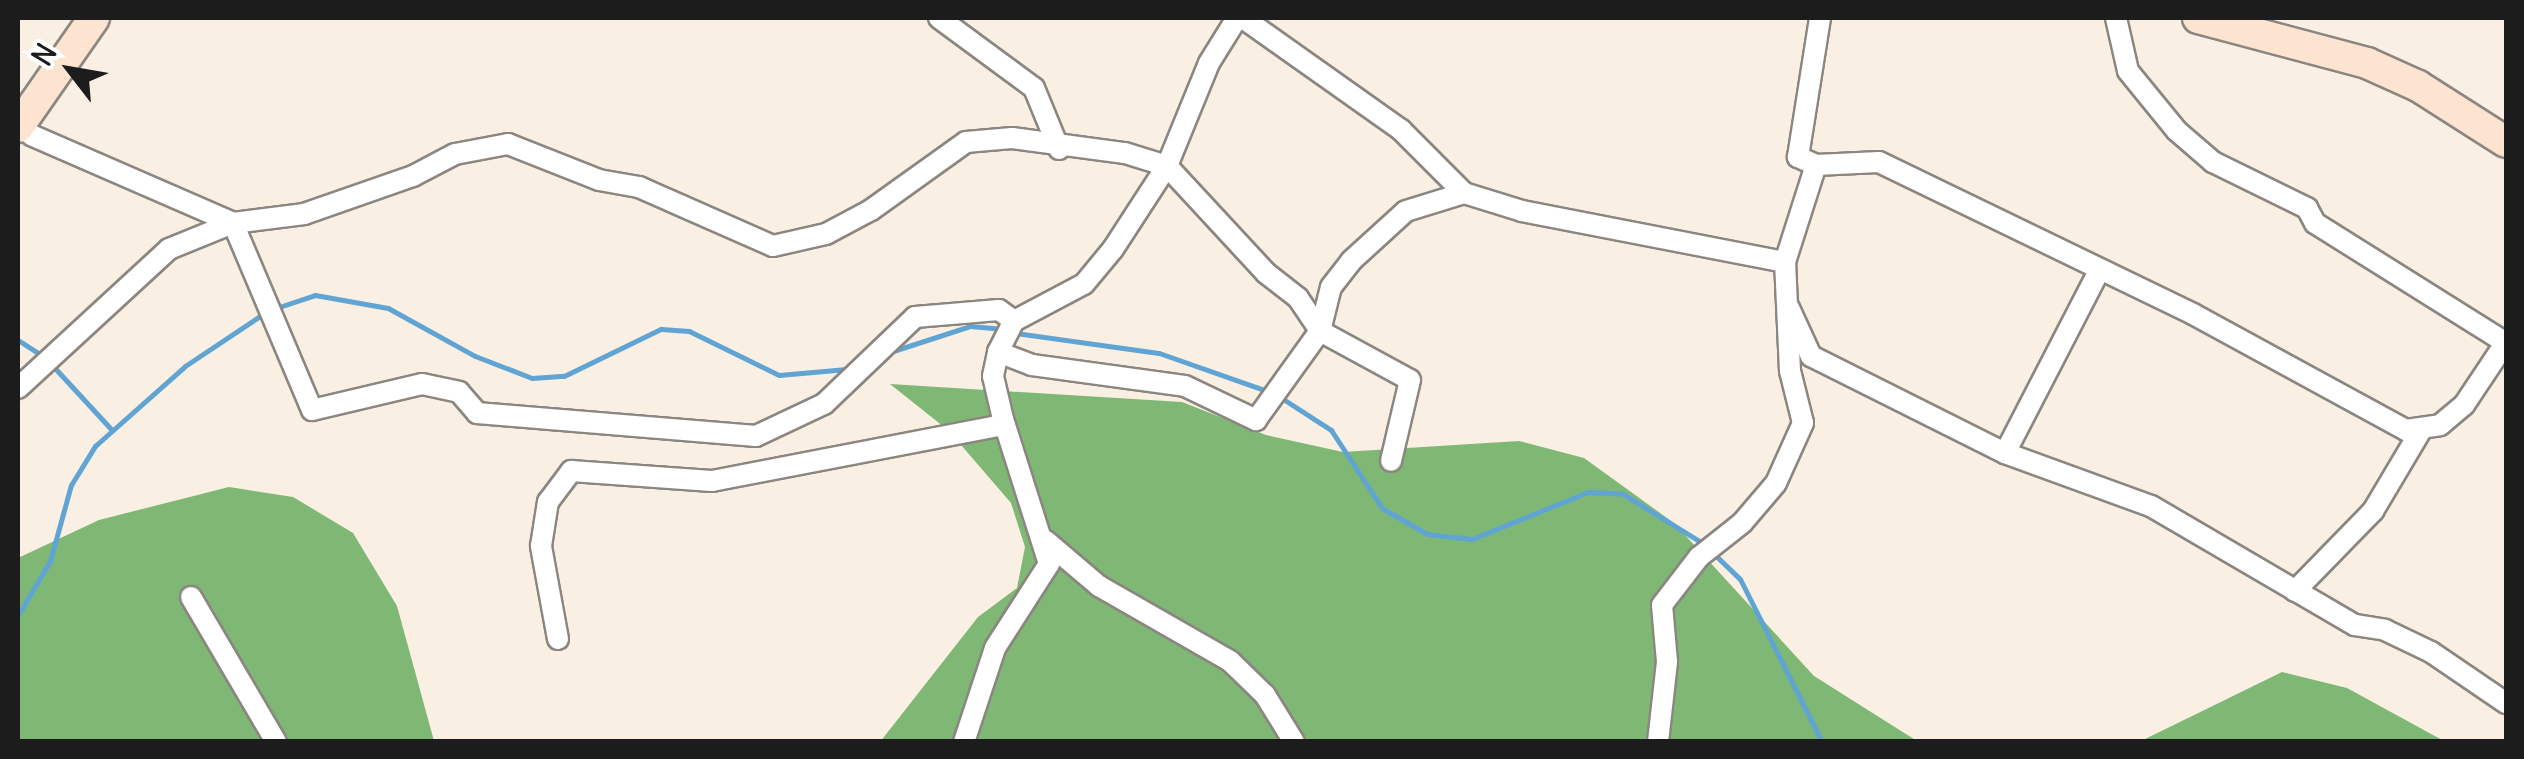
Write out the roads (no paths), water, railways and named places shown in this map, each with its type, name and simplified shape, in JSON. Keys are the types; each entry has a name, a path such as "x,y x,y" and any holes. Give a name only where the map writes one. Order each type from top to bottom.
{"street":[{"path":"94,18 24,131 233,223 312,410 422,384 459,392 477,414 756,436 824,404 915,318 998,310 1014,321"},
{"path":"939,18 1034,88 1059,149"},
{"path":"964,742 994,648 1049,564 1046,541 1004,426 993,376 998,352 1014,321 1084,284 1167,166 1210,64 1240,18 1401,130 1464,193 1522,212 1786,262"},
{"path":"1820,18 1798,157 1816,165 1879,162 2098,273 2194,314 2420,432"},
{"path":"2116,18 2128,71 2176,131 2212,162 2307,208 2314,223 2506,342 2464,405 2420,432 2373,511 2295,591"},
{"path":"2198,18 2367,63 2418,86 2506,142"},
{"path":"18,388 169,250 233,223 304,214 413,176 456,154 508,144 598,180 640,188 773,246 826,234 872,210 966,142 1012,138 1059,149 1126,153 1167,166 1266,273 1298,298 1320,331 1410,380 1391,461"},
{"path":"1658,742 1668,662 1662,604 1698,557 1742,523 1776,483 1804,423 1790,371 1786,262 1816,165"},
{"path":"998,352 1032,365 1185,386 1256,420 1320,331 1331,287 1351,261 1406,211 1464,193"},
{"path":"2005,453 2098,273"},
{"path":"1789,308 1811,356 2005,453 2150,506 2355,625 2386,630 2431,652 2506,703"},
{"path":"558,640 541,546 548,502 570,471 712,481 1004,426"},
{"path":"1046,541 1099,586 1230,661 1265,696 1294,742"},
{"path":"190,598 276,742"}],"waterway":[{"path":"276,308 315,295 388,308 475,356 532,378 564,376 661,329 689,331 779,375 847,369"},
{"path":"18,615 50,561 71,485 95,446 185,366 266,312"},
{"path":"890,352 970,326 1004,329"},
{"path":"1015,333 1159,353 1270,392"},
{"path":"18,340 44,357"},
{"path":"52,365 111,429"},
{"path":"1280,397 1331,430 1382,508 1427,534 1472,539 1588,492 1623,494 1704,544"},
{"path":"1712,552 1740,579 1822,742"}]}
